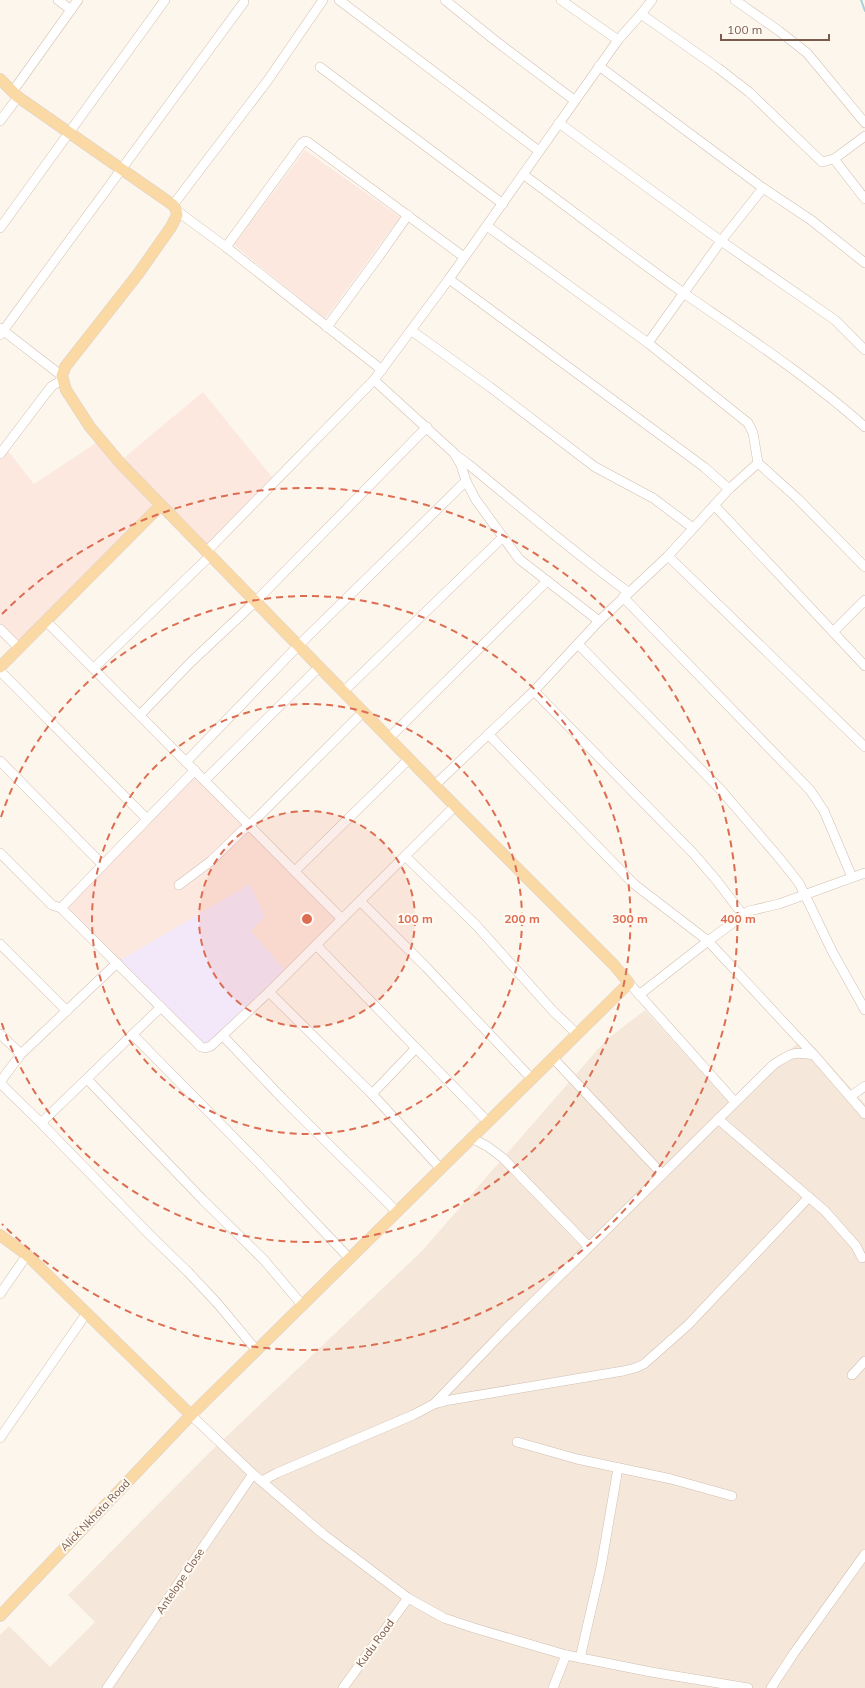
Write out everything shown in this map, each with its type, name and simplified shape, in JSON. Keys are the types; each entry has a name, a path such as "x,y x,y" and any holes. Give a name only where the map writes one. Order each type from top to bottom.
{"main road":[{"path":"0,79 15,94 175,208 176,218 171,227 138,274 65,367 62,378 66,390 90,427 112,454 208,554 455,806 614,964 628,983"},
{"path":"0,667 161,505"},
{"name":"Alick Nkhata Road","path":"0,1616 191,1415 303,1306 628,983"},
{"path":"0,1235 27,1255 191,1415"}],"street":[{"path":"58,0 71,10"},
{"path":"0,121 15,94 78,0"},
{"path":"0,228 165,0"},
{"path":"323,0 272,74 175,208 382,370"},
{"path":"339,0 350,3 539,151"},
{"path":"445,0 497,42 574,100"},
{"path":"94,668 208,554 374,380 412,331 524,175 574,100 618,40 652,0"},
{"path":"735,0 807,53 865,123"},
{"path":"563,1 618,40"},
{"path":"0,454 47,392 62,378 1,331 244,2"},
{"path":"641,14 743,87 822,162 834,159 865,136"},
{"path":"600,66 763,188 811,220 865,263"},
{"path":"320,67 503,204"},
{"path":"559,123 835,320 865,350"},
{"path":"226,247 264,193 305,141 353,173 464,257"},
{"path":"834,159 865,199"},
{"path":"524,175 685,294 736,328 834,401 865,427"},
{"path":"648,343 685,294 721,240 763,188"},
{"path":"327,327 378,259 408,215"},
{"path":"487,226 648,343 748,423 753,433 758,463 798,498 865,567"},
{"path":"449,279 704,467 729,489"},
{"path":"412,331 495,391 595,467 653,498 692,528"},
{"path":"374,380 457,456 532,515 573,552 626,595 810,790 824,811 852,877"},
{"path":"140,715 192,662 255,602 427,427"},
{"path":"457,456 466,481 476,500 519,559 600,621"},
{"path":"435,785 534,691 600,621 668,556 729,489 758,463"},
{"path":"186,762 298,646 466,481"},
{"path":"714,505 865,666"},
{"path":"343,692 503,537"},
{"path":"668,556 865,747"},
{"path":"389,738 547,581"},
{"path":"832,632 865,600"},
{"path":"46,621 342,919"},
{"path":"0,629 19,648"},
{"path":"578,644 721,790 799,883 832,951 865,1010"},
{"path":"205,780 319,667"},
{"path":"0,671 148,819"},
{"path":"534,691 694,853 742,915"},
{"path":"179,886 211,861 250,825 363,712"},
{"path":"488,734 634,884 708,941 814,1055 865,1114"},
{"path":"295,871 409,759"},
{"path":"0,761 103,865"},
{"path":"62,908 195,770"},
{"path":"0,853 52,905 62,908 201,1047 206,1048 211,1046 223,1036 269,992 455,806"},
{"path":"405,856 476,925 553,1011 577,1034"},
{"path":"639,995 742,915 750,911 805,895 865,873"},
{"path":"360,901 432,973 532,1078"},
{"path":"0,944 67,1011"},
{"path":"316,945 488,1122"},
{"path":"117,964 21,1054 0,1083 188,1272 218,1304 257,1351"},
{"path":"628,983 735,1102"},
{"path":"269,992 372,1094 441,1169"},
{"path":"41,1123 161,1007"},
{"path":"0,1034 21,1054"},
{"path":"133,1035 258,1162 350,1259"},
{"path":"223,1036 282,1098 398,1212"},
{"path":"372,1094 416,1048"},
{"path":"434,1404 504,1331 774,1064 787,1056 799,1052 814,1055"},
{"path":"553,1058 662,1174"},
{"path":"87,1079 203,1200 264,1260 303,1306"},
{"path":"851,1096 865,1086"},
{"path":"718,1119 825,1211 856,1246 862,1258"},
{"path":"471,1138 487,1146 503,1158 589,1247"},
{"path":"262,1481 277,1473 413,1415 434,1404 623,1371 644,1364 688,1325 809,1197"},
{"path":"0,1294 27,1255"},
{"path":"0,1438 86,1314"},
{"path":"852,1375 865,1361"},
{"path":"191,1415 253,1474 323,1534 408,1598 444,1618 566,1655 651,1672 748,1688"},
{"path":"517,1442 556,1454 671,1479 732,1496"},
{"path":"580,1658 601,1567 618,1468"},
{"name":"Antelope Close","path":"107,1688 253,1474"},
{"path":"771,1688 865,1554"},
{"name":"Kudu Road","path":"343,1688 408,1598"},
{"path":"553,1688 566,1655"}],"shaded area":[{"path":"305,150 400,217 325,319 234,245"},
{"path":"203,392 272,477 202,550 159,506 16,648 0,630 0,453 5,447 34,484 99,441 119,462"},
{"path":"190,770 339,920 285,970 251,931 114,964 60,905"},
{"path":"250,884 265,916 251,931 285,970 204,1046 157,1012 114,964"},
{"path":"645,1010 729,1102 797,1044 815,1048 865,1104 865,1688 0,1688 0,1635 9,1626 50,1667 95,1622 68,1595 210,1452 421,1252 606,1040"}],"waterway":[{"path":"861,0 865,11"}]}
